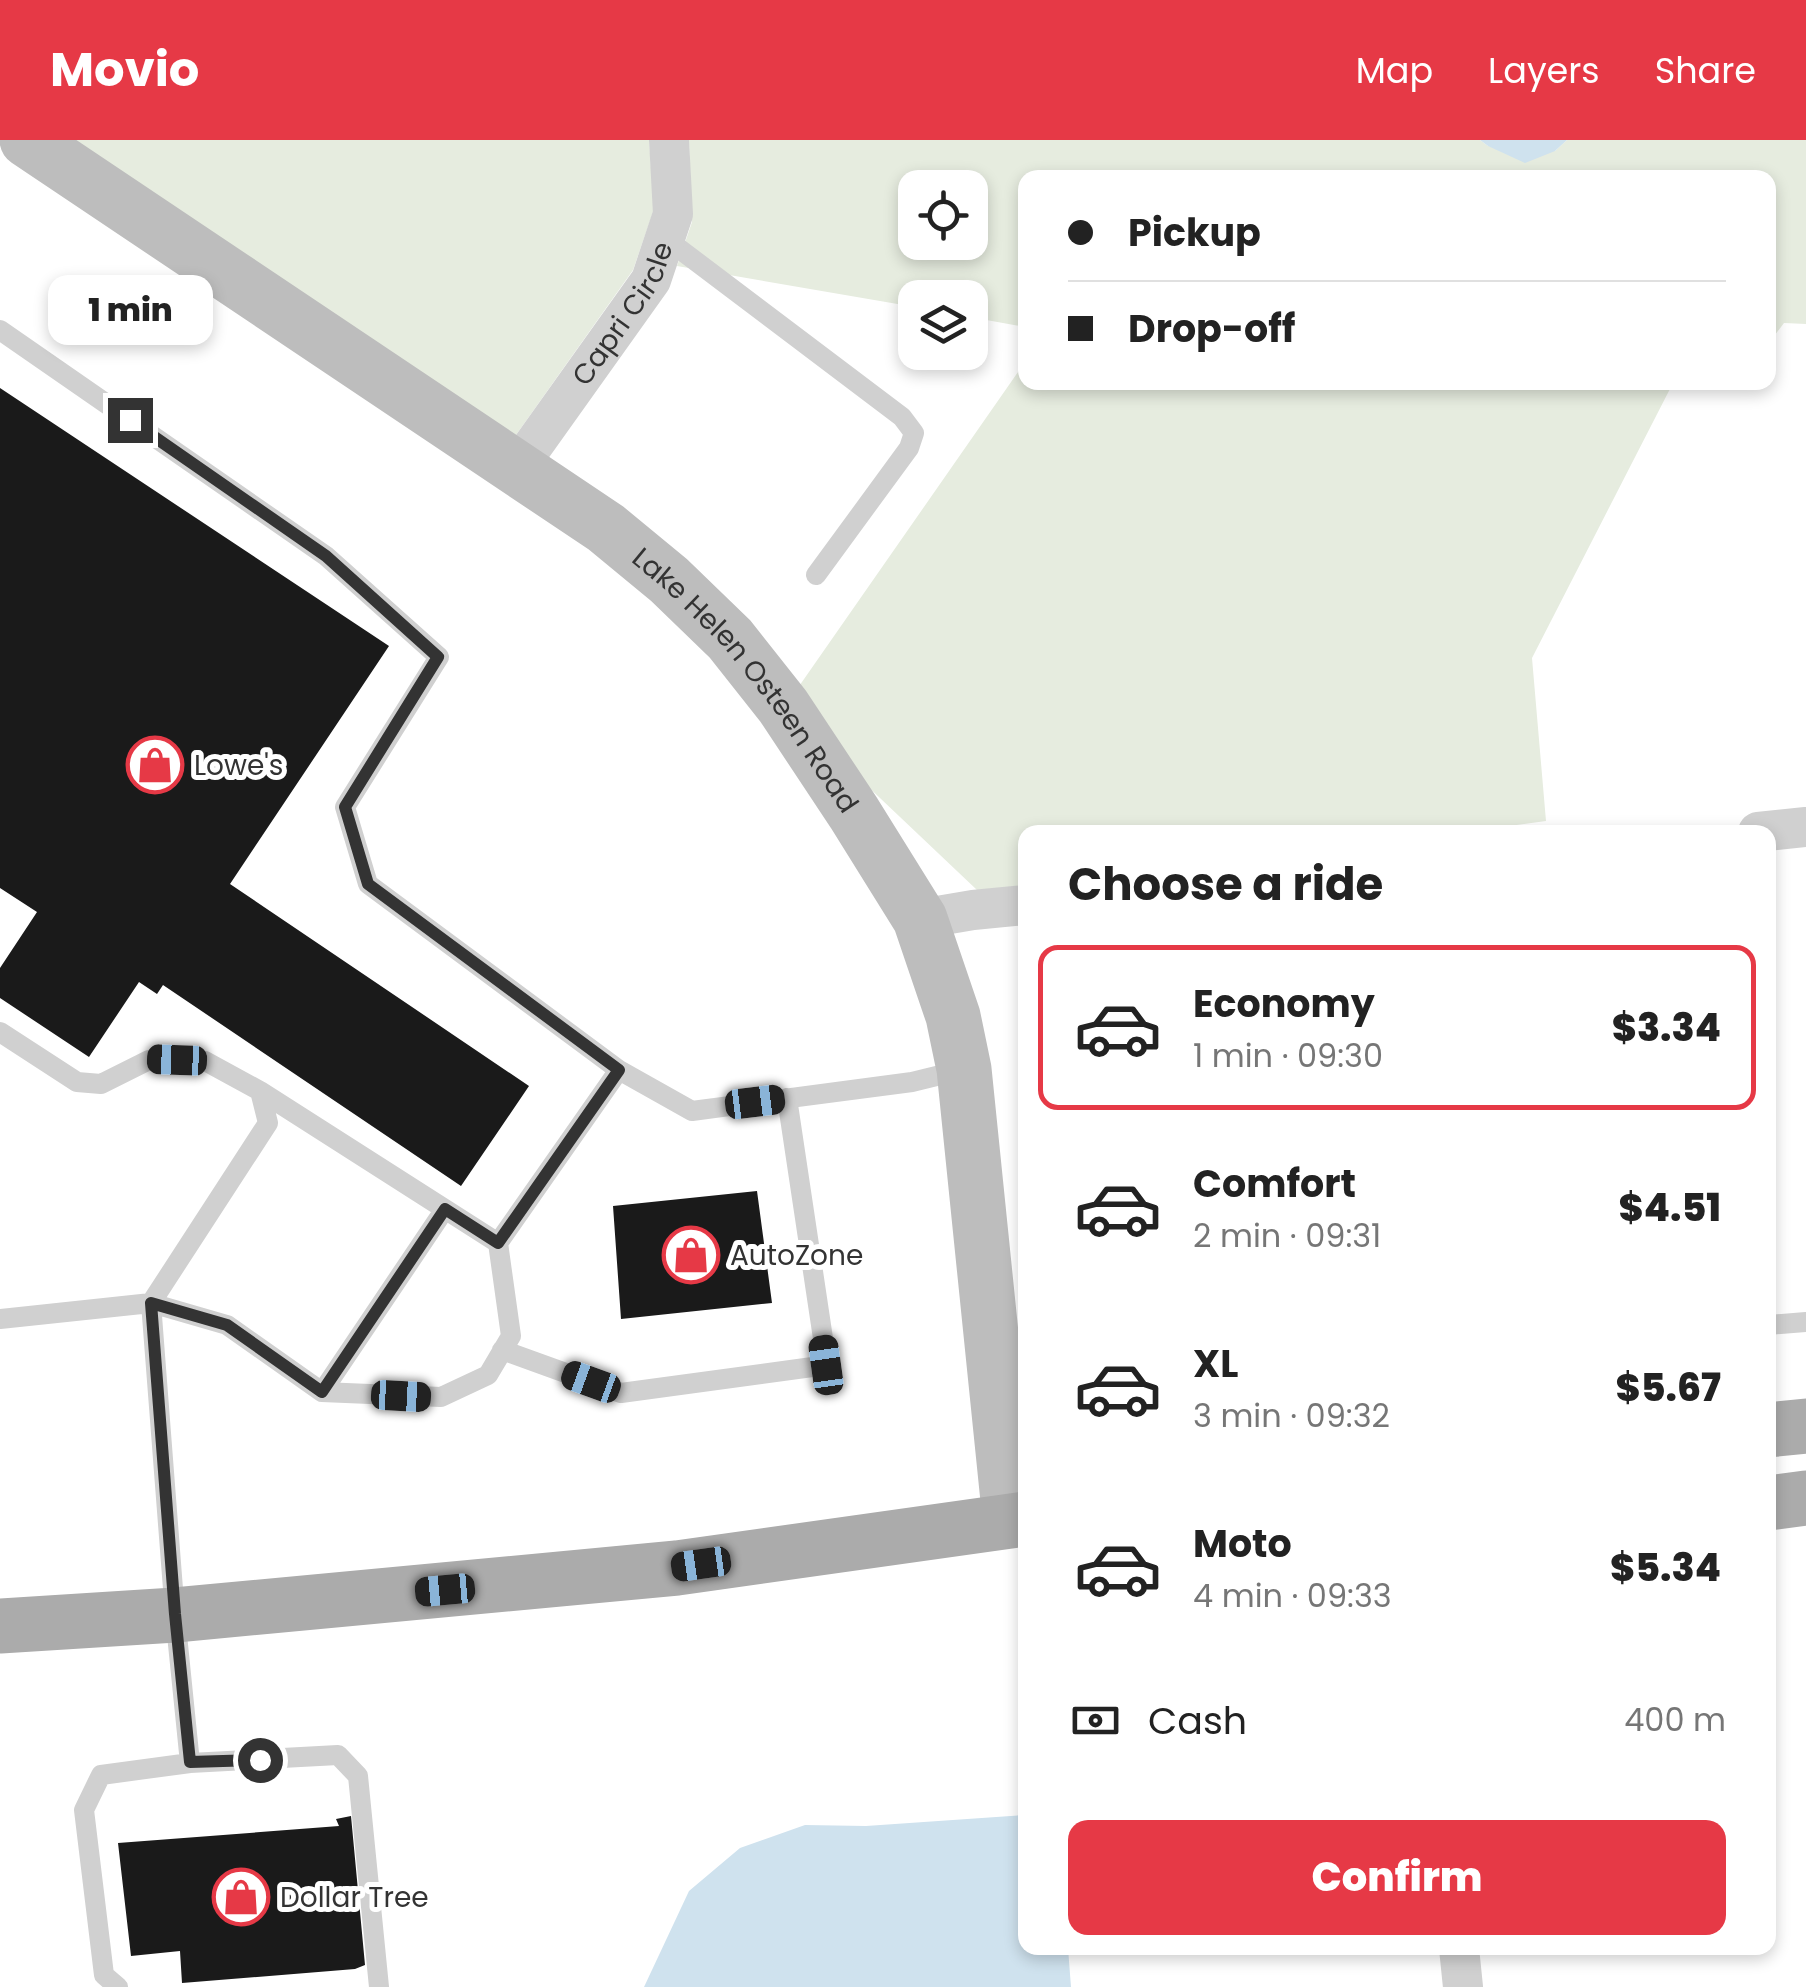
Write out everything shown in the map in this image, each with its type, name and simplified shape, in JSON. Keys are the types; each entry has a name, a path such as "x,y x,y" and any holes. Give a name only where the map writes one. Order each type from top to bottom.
{"main road":[{"path":"1776,1429 1806,1426"},
{"path":"1776,1501 1806,1498"},
{"path":"0,1626 677,1568 1017,1520"}],"street":[{"name":"Lake Helen Osteen Road","path":"26,140 606,528 669,580 730,639 783,706 920,919 953,1016 964,1070 1017,1520"},
{"name":"Capri Circle","path":"518,468 651,280 673,214 669,140"},
{"path":"1776,830 1806,827"},
{"path":"920,919 1018,906"},
{"path":"1460,1955 1464,1987"}],"lane":[{"path":"666,238 902,417 914,433 910,448 816,575"},
{"path":"0,330 326,556 438,657 345,807 368,884 619,1070 692,1111 912,1082 964,1070"},
{"path":"0,1032 76,1082 101,1084 148,1060 205,1061 498,1243"},
{"path":"0,1319 151,1303 227,1325 322,1392 440,1397 488,1375 511,1336 498,1243 619,1070"},
{"path":"190,1762 151,1303 268,1123 260,1092"},
{"path":"502,1350 621,1393 826,1365 787,1098"},
{"path":"322,1392 445,1209"},
{"path":"1776,1324 1806,1322"},
{"path":"118,1987 104,1975 84,1810 101,1775 190,1762 338,1756 358,1776 379,1987"}],"shaded area":[{"path":"59,140 649,140 654,209 633,270 511,442"},
{"path":"689,140 1480,140 1488,146 1555,151 1567,140 1806,140 1806,324 1784,323 1776,334 1776,170 1018,170 1018,326 988,320 988,280 898,280 898,304 677,266 692,222"},
{"path":"1018,372 1018,390 1669,390 1532,658 1546,821 1516,825 1018,825 1018,887 977,890 842,762 795,692"}],"water":[{"path":"1480,140 1567,140 1555,151 1525,163"},
{"path":"1018,1815 1018,1955 1069,1955 1071,1987 644,1987 689,1891 740,1848 805,1825 866,1826"}],"building":[{"name":"Lowe's","path":"0,388 389,646 230,884 529,1086 461,1186 163,985 157,994 139,982 89,1057 0,998 0,968 37,912 0,888"},
{"name":"AutoZone","path":"757,1191 772,1303 621,1319 613,1206"},
{"name":"Dollar Tree","path":"351,1816 365,1965 355,1969 182,1983 180,1951 131,1956 118,1843 339,1826 336,1819"}],"place":[{"name":"Lowe's","path":"155,765"},
{"name":"AutoZone","path":"691,1255"},
{"name":"Dollar Tree","path":"241,1897"}],"route":[{"path":"130,420 326,556 438,657 345,807 368,884 619,1070 498,1243 445,1209 322,1392 227,1325 151,1303 190,1762 260,1760"}]}
